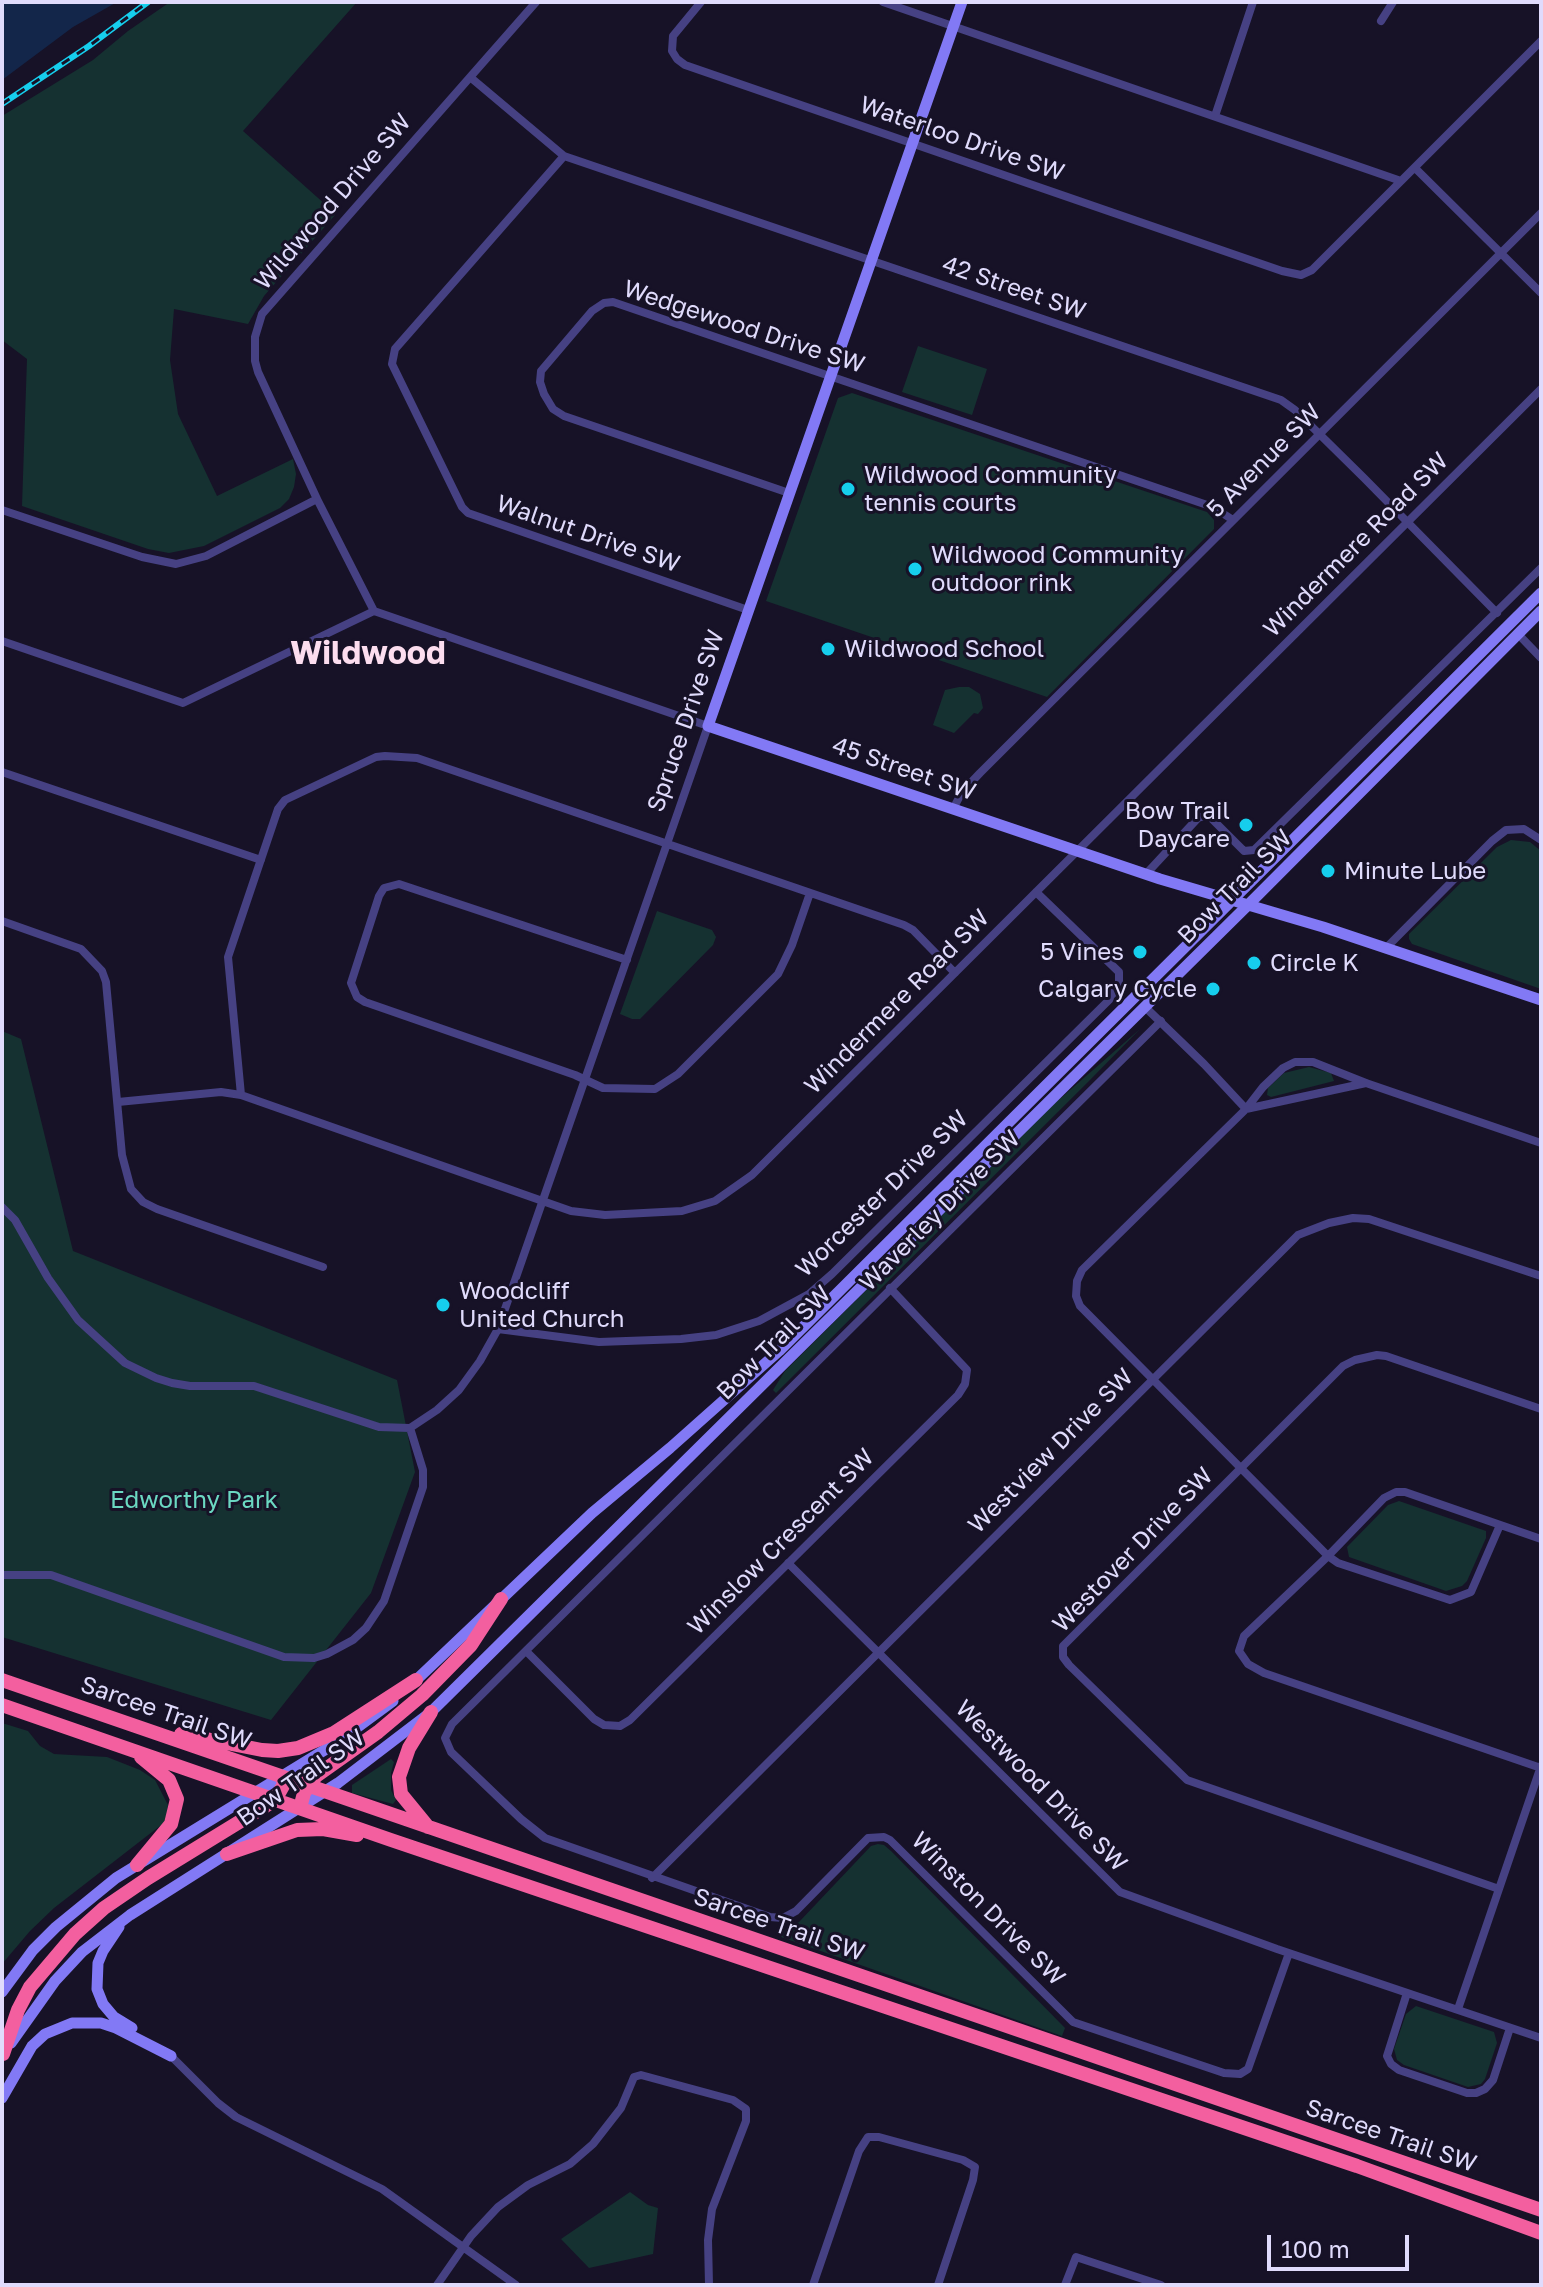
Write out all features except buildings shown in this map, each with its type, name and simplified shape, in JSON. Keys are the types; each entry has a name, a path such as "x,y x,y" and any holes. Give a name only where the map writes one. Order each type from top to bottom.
{"highway":[{"path":"300,1808 308,1786 316,1776 378,1732 422,1695 471,1645 501,1599"},
{"name":"Sarcee Trail SW","path":"2,1680 1541,2210"},
{"path":"142,1728 251,1749 278,1751 306,1746 334,1733 416,1680"},
{"name":"Sarcee Trail SW","path":"2,1705 391,1840 1357,2166 1541,2233"},
{"path":"428,1828 401,1794 399,1777 409,1748 431,1712"},
{"path":"131,1749 169,1780 177,1799 171,1824 137,1865"},
{"path":"3,2055 18,2010 30,1987 75,1934 104,1908 148,1878 275,1800 284,1784 282,1777"},
{"path":"227,1854 297,1830 323,1829 381,1841 391,1840"}],"main road":[{"name":"Spruce Drive SW","path":"708,726 962,2"},
{"name":"Bow Trail SW","path":"2,1992 33,1950 56,1927 116,1878 373,1718 592,1513 779,1351 1541,593"},
{"name":"Bow Trail SW","path":"3,2055 36,2004 82,1952 130,1915 324,1792 431,1712 1541,611"},
{"name":"45 Street SW","path":"708,726 1076,851 1541,1000"},
{"path":"670,1448 680,1453 680,1467"},
{"path":"130,1915 103,1951 97,1967 97,1989 103,2004 114,2017 154,2039 171,2056"},
{"path":"2,2098 32,2046 45,2034 72,2023 101,2023 128,2032 171,2056"}],"street":[{"name":"Wildwood Drive SW","path":"317,499 255,361 255,337 262,314 536,2"},
{"name":"Waterloo Drive SW","path":"701,2 673,36 672,51 680,62 1282,271 1301,275 1312,270 1401,181"},
{"path":"883,2 1401,181 1541,41"},
{"path":"1215,116 1253,2"},
{"path":"1381,21 1393,2"},
{"name":"42 Street SW","path":"470,77 564,156 1274,398 1291,407 1497,613"},
{"name":"Walnut Drive SW","path":"564,156 395,349 392,364 459,501 468,513 748,610"},
{"path":"1415,168 1541,293"},
{"name":"5 Avenue SW","path":"953,809 962,792 980,773 1541,213"},
{"name":"Wedgewood Drive SW","path":"789,493 564,416 553,409 544,394 540,382 541,371 592,311 604,303 613,302 1213,507 1233,520"},
{"name":"Windermere Road SW","path":"118,1102 221,1092 241,1095 571,1211 605,1215 682,1211 726,1195 752,1175 1541,389"},
{"path":"2,510 142,557 176,564 206,556 317,499 374,611 183,703 2,641"},
{"path":"1146,874 1198,818 1208,815 1244,851 1254,850 1541,568"},
{"name":"45 Street SW","path":"374,611 708,726"},
{"path":"1518,634 1541,658"},
{"name":"Spruce Drive SW","path":"410,1428 459,1390 498,1329 708,726"},
{"path":"241,1095 228,957 278,809 285,800 376,757 393,755 417,758 904,925 913,930 955,973"},
{"path":"2,772 261,860"},
{"path":"1386,948 1506,830 1524,829 1541,840"},
{"path":"627,960 406,885 390,885 379,896 351,977 357,997 365,1002 603,1088 655,1089 678,1074 778,974 810,893"},
{"name":"Worcester Drive SW","path":"498,1329 599,1342 681,1339 716,1335 759,1321 809,1294 1109,1000 1119,983 1119,972 1036,892"},
{"path":"2,921 81,949 102,971 122,1155 131,1189 143,1202 323,1267"},
{"path":"1145,1007 1246,1109"},
{"name":"Waverley Drive SW","path":"445,1738 452,1724 1161,1021"},
{"path":"1500,1525 1471,1592 1450,1600 1338,1563 1080,1306 1076,1296 1077,1281 1082,1270 1246,1109 1283,1068 1295,1062 1313,1062 1541,1143"},
{"path":"1246,1109 1366,1083"},
{"path":"2,1207 15,1220 48,1278 78,1320 103,1346 133,1367 156,1378 190,1386 254,1386 379,1427 410,1428 423,1470 423,1487 384,1601 366,1628 353,1640 314,1658 284,1657 51,1575 2,1575"},
{"name":"Westview Drive SW","path":"652,1878 1291,1239 1315,1226 1353,1218 1369,1219 1541,1276"},
{"name":"Winslow Crescent SW","path":"526,1651 594,1719 604,1725 620,1726 630,1720 958,1395 965,1384 967,1370 890,1288"},
{"name":"Westover Drive SW","path":"1499,1889 1187,1780 1063,1657 1063,1646 1343,1366 1367,1356 1386,1356 1541,1409"},
{"path":"1458,2009 1541,1767 1264,1673 1248,1664 1239,1651 1244,1636 1384,1498 1396,1492 1405,1492 1541,1539"},
{"name":"Westwood Drive SW","path":"788,1563 1120,1892 1541,2038"},
{"name":"Winston Drive SW","path":"445,1738 451,1752 545,1838 770,1917 783,1918 796,1911 868,1838 884,1837 1073,2022 1224,2073 1241,2073 1248,2069 1289,1953"},
{"path":"1407,1993 1387,2056 1399,2070 1467,2093 1476,2093 1493,2080 1510,2028"},
{"path":"171,2056 236,2117 382,2189 516,2285"},
{"path":"437,2285 488,2216 510,2197 555,2173 593,2144 621,2108 630,2082 641,2075 733,2100 746,2109 746,2121 712,2209 708,2240 709,2285"},
{"path":"813,2285 859,2151 868,2137 879,2137 963,2160 975,2167 938,2285"},
{"path":"1065,2285 1076,2257 1161,2285"}],"green space":[{"path":"170,2 357,2 243,131 336,214 264,296 248,324 174,309 170,360 178,414 217,496 293,459 296,474 294,487 289,499 280,508 204,546 169,553 148,549 22,506 27,359 2,340 2,116 93,60"},
{"path":"918,346 987,369 972,415 902,392"},
{"path":"852,393 1207,512 1214,520 1214,529 1047,697 766,601 838,398"},
{"path":"969,687 980,694 983,708 954,733 933,725 945,690"},
{"path":"1511,840 1530,842 1541,851 1541,989 1412,944 1409,939 1409,934 1497,847"},
{"path":"657,911 712,930 716,937 713,945 640,1019 632,1019 620,1014"},
{"path":"1140,1029 776,1393 773,1390 785,1371 1046,1111"},
{"name":"Edworthy Park","path":"2,1031 21,1039 73,1251 397,1380 415,1472 371,1593 271,1720 2,1637"},
{"path":"1309,1067 1331,1073 1334,1081 1271,1097 1267,1095 1268,1088 1284,1073"},
{"path":"1399,1501 1486,1531 1486,1538 1462,1586 1446,1591 1349,1557 1347,1547 1388,1505"},
{"path":"2,1723 28,1731 40,1746 54,1754 107,1757 140,1770 155,1780 168,1805 165,1822 54,1908 2,1964"},
{"path":"391,1759 394,1762 391,1790 396,1800 393,1804 352,1793 352,1785"},
{"path":"878,1844 891,1851 1065,2028 1062,2036 781,1937 783,1930 799,1922 871,1846"},
{"path":"1416,2006 1494,2032 1497,2043 1481,2084 1468,2087 1397,2060 1394,2049 1406,2014"},
{"path":"630,2192 658,2208 653,2254 589,2268 561,2239"}],"water":[{"path":"2,2 117,2 73,27 2,80"}],"railway":[{"path":"2,104 148,2"}],"place":[{"name":"Wildwood Community tennis courts","path":"848,489"},
{"name":"Wildwood Community outdoor rink","path":"915,569"},
{"name":"Wildwood School","path":"828,649"},
{"name":"Bow Trail Daycare","path":"1246,825"},
{"name":"Minute Lube","path":"1328,871"},
{"name":"5 Vines","path":"1140,952"},
{"name":"Circle K","path":"1254,963"},
{"name":"Calgary Cycle","path":"1213,989"},
{"name":"Woodcliff United Church","path":"443,1305"}],"district":[{"name":"Wildwood","path":"368,654"}]}
